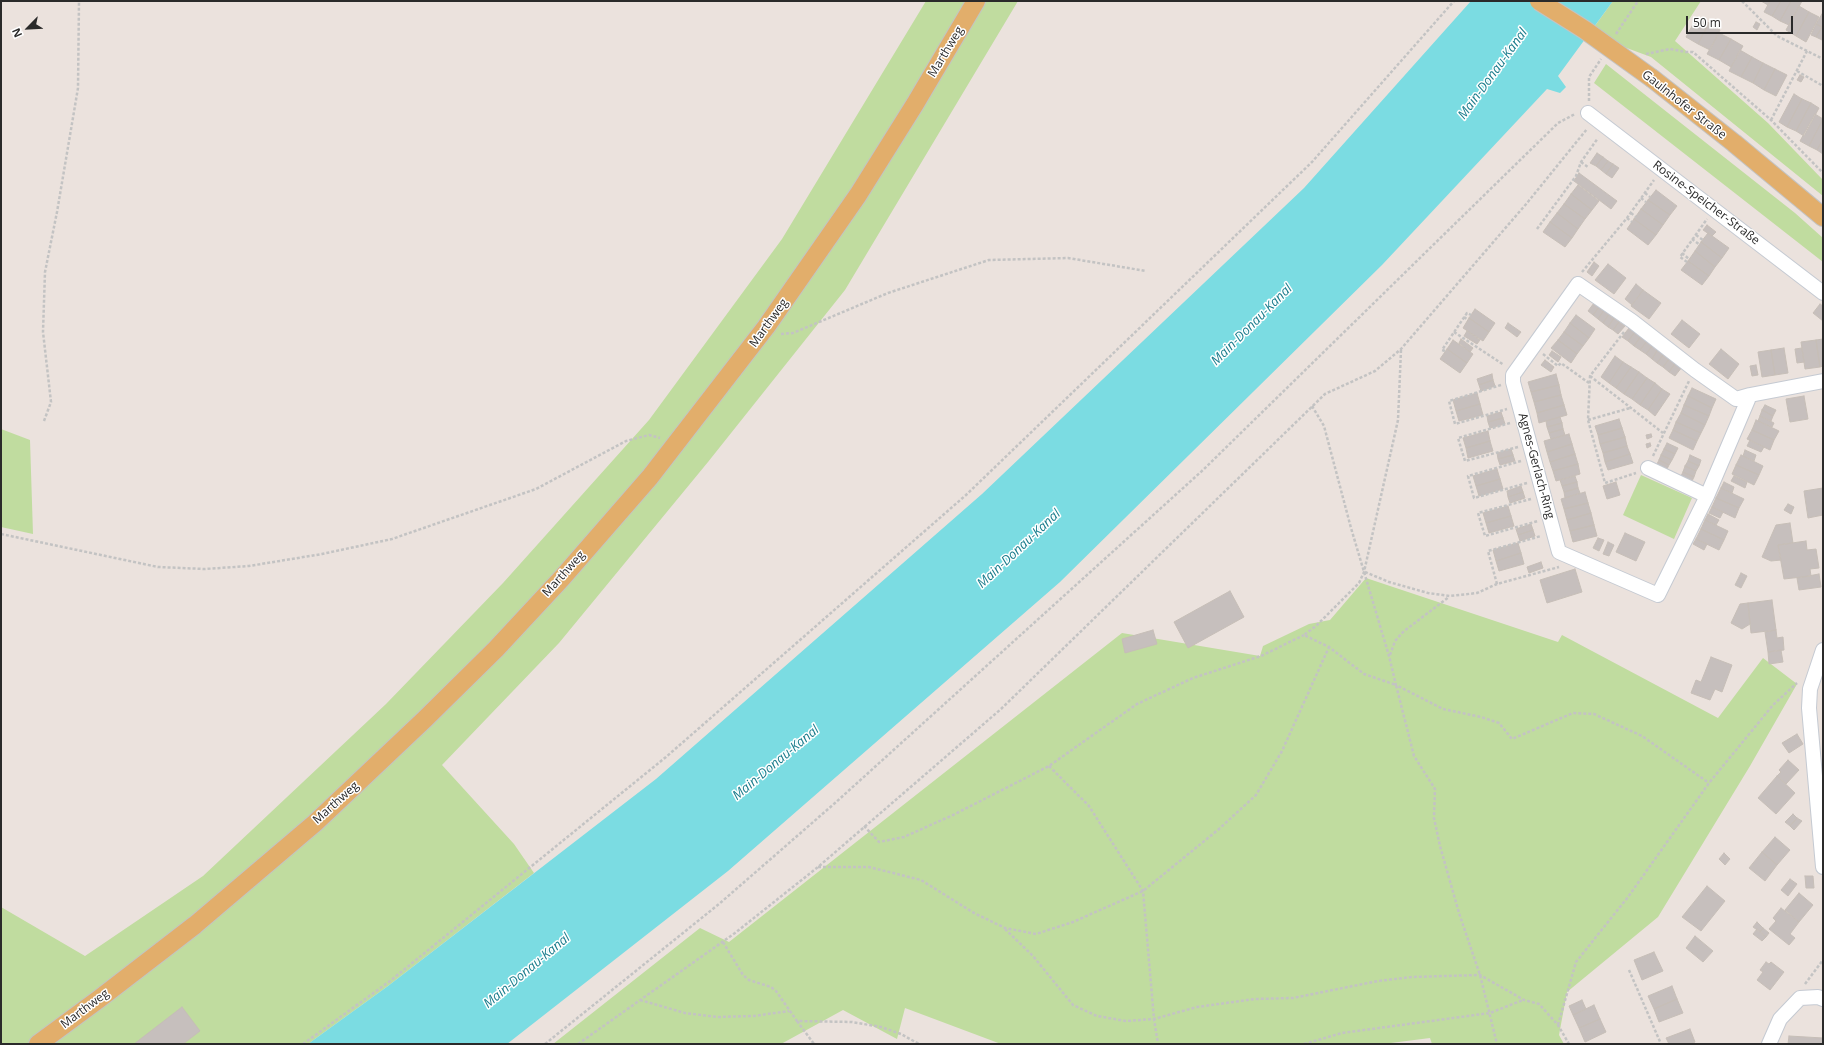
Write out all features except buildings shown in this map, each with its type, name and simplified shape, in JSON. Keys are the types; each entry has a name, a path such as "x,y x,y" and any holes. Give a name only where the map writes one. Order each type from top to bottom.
{"main road":[{"name":"Marthweg","path":"38,1044 195,925 374,769 523,620 605,529 676,444 766,327 834,230 915,104 976,1"},
{"name":"Gaulnhofer Straße","path":"1540,1 1584,30 1652,79 1734,143 1823,217"}],"street":[{"name":"Rosine-Speicher-Straße","path":"1588,113 1823,293"},
{"path":"1514,377 1533,347 1578,284 1632,321 1695,370 1736,398 1823,381"},
{"name":"Agnes-Gerlach-Ring","path":"1514,377 1523,420 1559,552 1658,595 1707,496 1750,395"},
{"path":"1648,468 1707,496"},
{"path":"1823,650 1810,689 1809,708 1823,867"},
{"path":"1769,1044 1780,1019 1800,998 1818,997 1823,999"}],"path":[{"path":"44,421 51,402 43,332 45,272 57,212 78,88 79,1"},
{"path":"303,1044 390,981 666,756 966,494 1312,162 1453,1"},
{"path":"1613,39 1638,1"},
{"path":"1742,1 1777,36 1823,59"},
{"path":"1647,55 1670,48 1693,52 1771,120 1823,172"},
{"path":"1771,120 1808,51"},
{"path":"578,1044 723,942 818,867 1001,709 1325,394 1375,371 1401,349 1527,203 1589,126 1589,77 1601,58"},
{"path":"1797,71 1823,86"},
{"path":"545,1044 718,904 835,803 1203,470 1558,123 1574,114 1588,113"},
{"path":"1537,229 1576,176 1581,162 1606,126"},
{"path":"1581,162 1588,167"},
{"path":"1578,284 1579,275 1631,213 1662,170"},
{"path":"1645,193 1650,197"},
{"path":"1641,198 1646,202"},
{"path":"1687,262 1680,257 1714,209"},
{"path":"1631,213 1636,217"},
{"path":"1627,218 1632,222"},
{"path":"1696,235 1703,240"},
{"path":"1692,239 1700,245"},
{"path":"1682,254 1689,259"},
{"path":"793,334 888,293 989,260 1068,258 1146,271"},
{"path":"1445,351 1442,350 1447,346 1467,312 1471,315"},
{"path":"1464,317 1468,320"},
{"path":"1632,321 1590,376 1588,420 1605,483 1647,470 1663,433 1695,370"},
{"path":"1454,332 1514,377"},
{"path":"1533,347 1558,366 1561,363 1589,383"},
{"path":"864,826 879,842 904,837 966,808 1048,766 1137,704 1193,678 1260,656 1304,635 1316,626 1359,583 1364,572 1398,420 1401,349"},
{"path":"1590,376 1663,433"},
{"path":"1514,377 1449,401 1455,424 1520,406"},
{"path":"1312,406 1324,426 1364,572 1389,656 1414,756 1435,789 1434,818 1440,846 1459,913 1480,975 1497,1044"},
{"path":"1588,420 1630,408"},
{"path":"1523,420 1458,438 1465,461 1532,451"},
{"path":"1,534 158,567 205,568 249,566 322,554 392,539 536,489 626,441 649,434 676,444"},
{"path":"1532,451 1468,476 1474,498 1539,480"},
{"path":"1544,495 1478,513 1485,536 1550,518"},
{"path":"1497,584 1488,551 1554,532"},
{"path":"1364,572 1389,582 1428,593 1450,596 1477,593 1497,584 1580,561"},
{"path":"1389,656 1395,641 1404,631 1450,596"},
{"path":"1304,635 1329,648 1373,679 1396,685 1443,708 1481,717 1499,724 1512,739 1573,713 1594,714 1642,736 1709,783"},
{"path":"818,867 869,867 922,880 974,913 1005,928 1036,934 1073,922 1143,891 1220,829 1256,795 1282,751 1329,648"},
{"path":"1558,1025 1576,962 1628,897 1709,783 1773,705 1818,664"},
{"path":"1048,766 1089,806 1143,891 1154,1019 1158,1044"},
{"path":"1005,928 1034,956 1072,1005 1097,1016 1126,1021 1154,1019 1197,1007 1255,999 1293,998 1378,981 1412,977 1480,975 1524,1000 1539,1004 1558,1025 1569,1044"},
{"path":"723,942 743,975 749,980 771,987 776,991 814,1044"},
{"path":"1629,970 1661,1044"},
{"path":"639,1000 678,1011 717,1017 754,1016 789,1011"},
{"path":"1304,1044 1342,1033 1490,1013 1524,1000"},
{"path":"797,1021 852,1022 880,1027 901,1034 919,1044"}],"green space":[{"path":"926,1 1018,1 845,290 708,462 559,643 442,765 514,844 534,873 388,986 308,1044 1,1044 1,907 85,956 203,876 386,704 503,583 649,420 782,239"},
{"path":"1613,1 1701,1 1675,41 1768,123 1823,180 1823,196 1651,57 1589,34"},
{"path":"1606,64 1795,213 1823,238 1823,262 1594,83"},
{"path":"1,429 30,440 33,534 1,527"},
{"path":"1641,475 1692,498 1674,539 1623,515"},
{"path":"1366,578 1558,642 1562,635 1718,718 1763,658 1797,684 1750,766 1658,917 1567,992 1559,1035 1564,1044 1432,1044 1430,1038 1383,1044 1001,1044 905,1008 897,1039 843,1010 781,1044 553,1044 700,928 729,942 1122,633 1260,656 1263,646 1309,624 1330,620"}],"water":[{"name":"Main-Donau-Kanal","path":"1471,1 1613,1 1558,76 1566,87 1560,93 1547,89 1382,265 1060,582 728,871 507,1044 308,1044 388,986 656,779 982,494 1304,188"}]}
